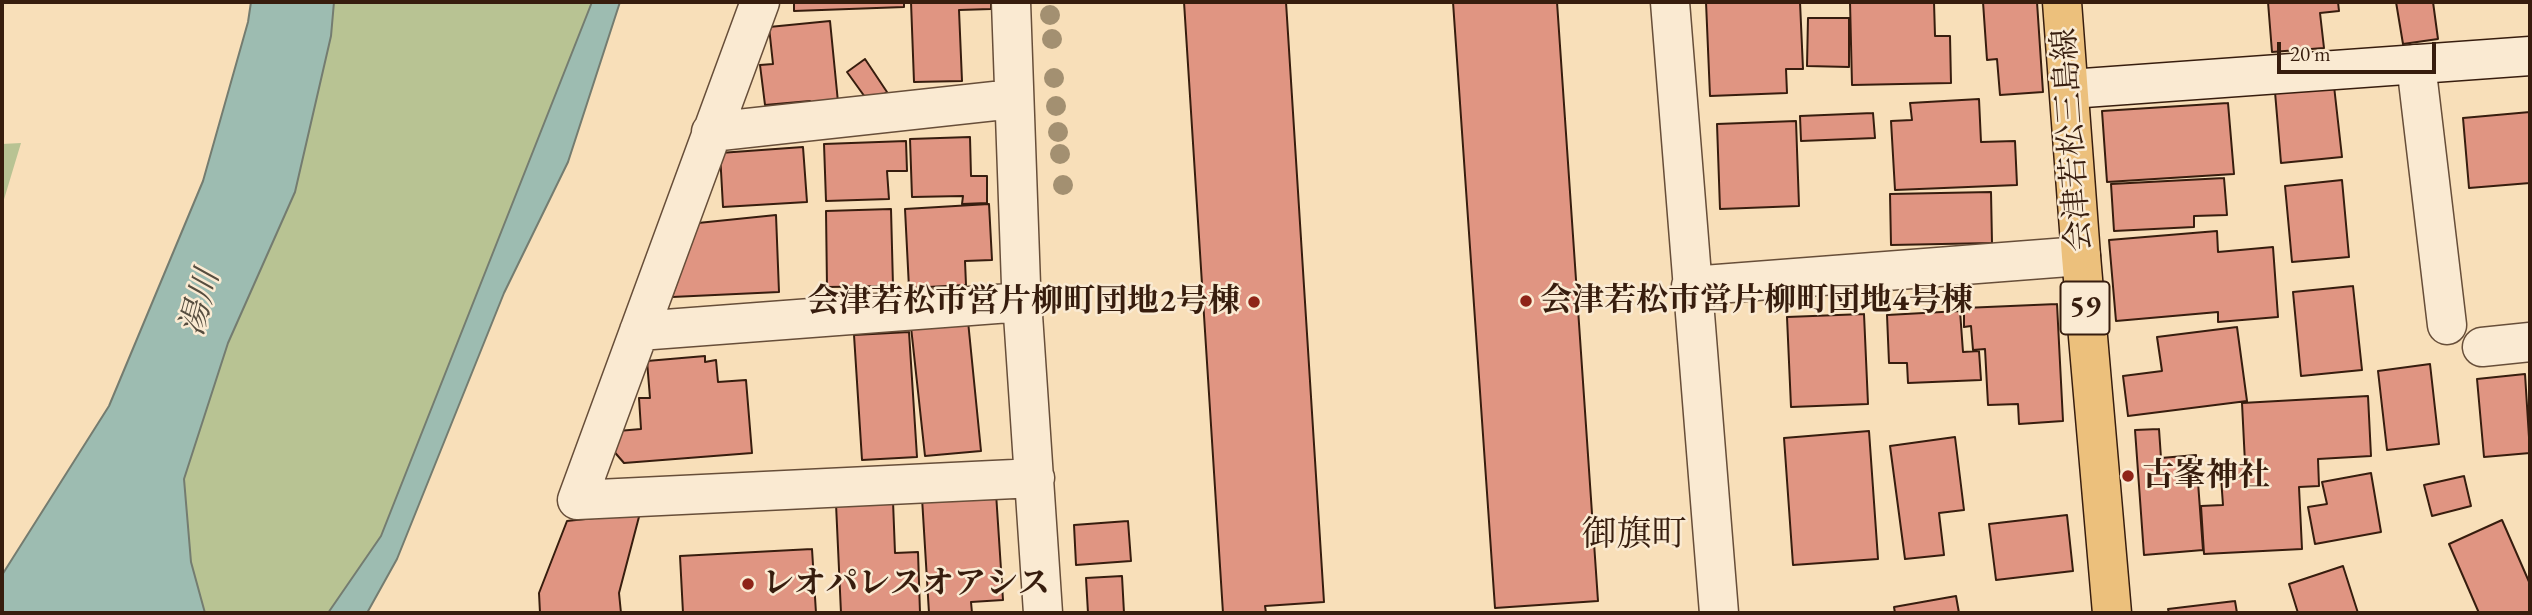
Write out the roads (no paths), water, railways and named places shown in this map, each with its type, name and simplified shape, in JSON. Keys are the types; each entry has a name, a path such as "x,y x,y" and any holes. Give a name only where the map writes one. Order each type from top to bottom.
{"main road":[{"name":"会津若松三島線","path":"2062,2 2112,613"}],"street":[{"path":"760,2 578,500 1035,478"},
{"path":"1011,2 1023,302 1043,613"},
{"path":"1670,2 1719,613"},
{"path":"2070,89 2530,56"},
{"path":"2416,64 2447,325"},
{"path":"711,132 1013,99"},
{"path":"1691,286 2081,256"},
{"path":"639,331 1023,302"},
{"path":"2482,347 2530,342"}],"water":[{"name":"湯川","path":"251,2 334,2 331,36 295,192 228,343 184,479 191,562 205,613 2,613 2,575 109,406 203,181 248,22"},
{"path":"592,2 620,2 568,162 504,293 397,559 367,613 328,613 381,536"}],"place":[{"name":"会津若松市営片柳町団地4号棟","path":"1526,301"},
{"name":"会津若松市営片柳町団地2号棟","path":"1254,302"},
{"name":"古峯神社","path":"2128,476"},
{"name":"レオパレスオアシス","path":"748,584"}],"district":[{"name":"御旗町","path":"1634,535"}]}
